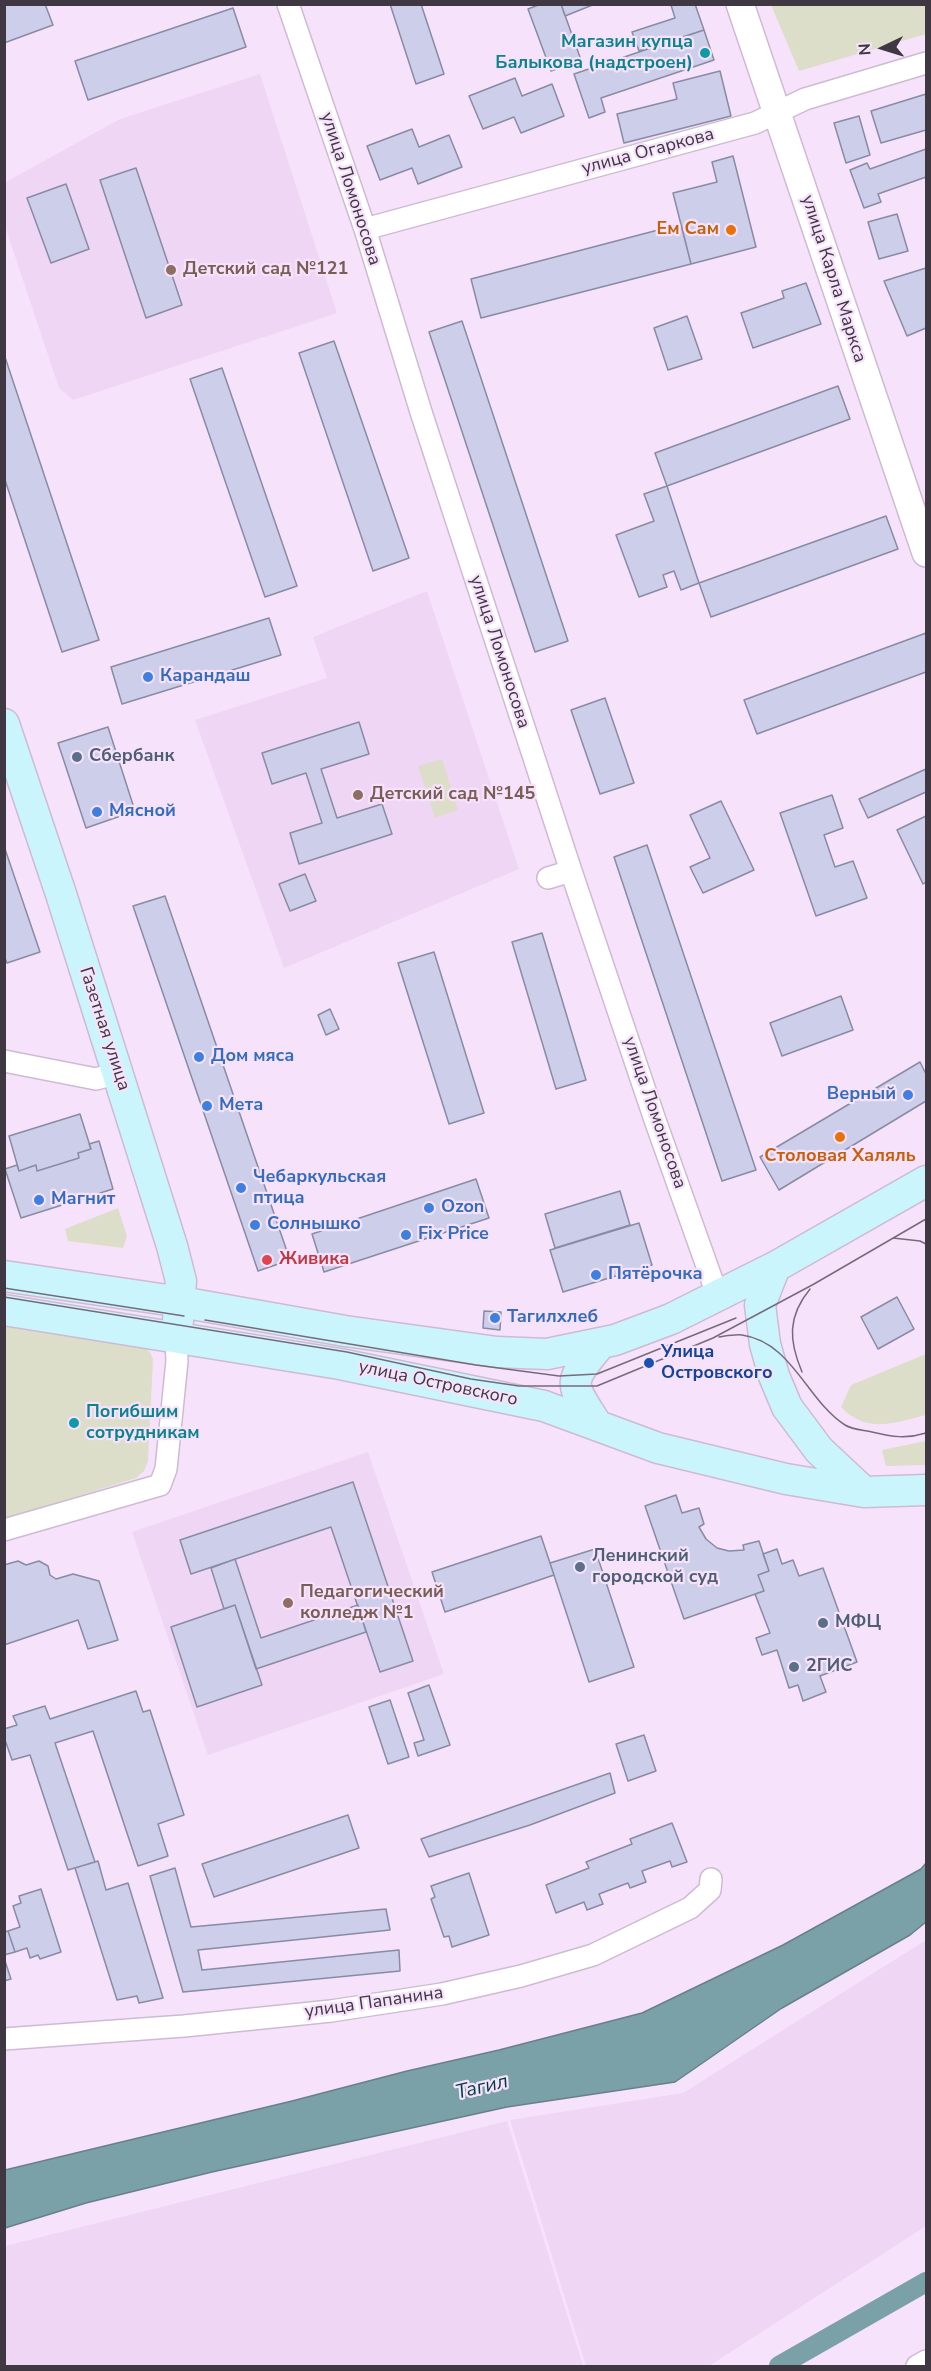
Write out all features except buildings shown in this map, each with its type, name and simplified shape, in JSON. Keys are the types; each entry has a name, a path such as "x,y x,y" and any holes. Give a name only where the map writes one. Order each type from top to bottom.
{"main road":[{"name":"Газетная улица","path":"4,724 172,1246 181,1281 181,1302 176,1338"},
{"name":"улица Островского","path":"4,1276 497,1352 547,1354 615,1340 718,1297 927,1181"},
{"path":"775,1267 760,1305 765,1344 774,1376 787,1407 819,1450 864,1492"},
{"name":"улица Островского","path":"4,1310 340,1364 544,1406 658,1448 786,1479 864,1492 927,1490"},
{"path":"597,1425 574,1390 575,1379 583,1365 601,1343"}],"street":[{"name":"улица Ломоносова","path":"288,4 365,229 421,412 571,871 655,1120 718,1297"},
{"name":"улица Карла Маркса","path":"740,4 927,553"},
{"name":"улица Огаркова","path":"365,229 755,123 805,99 927,63"},
{"path":"548,878 571,871"},
{"path":"4,1061 96,1079 118,1073"},
{"path":"4,1530 160,1485 166,1469 177,1361 176,1338"},
{"name":"улица Папанина","path":"4,2039 184,2026 331,2011 465,1989 521,1976 593,1955 690,1908 710,1890 711,1880"},
{"path":"917,2367 927,2361"}],"shaded area":[{"path":"771,5 926,5 926,34 799,71"},
{"name":"Детский сад №121","path":"260,74 337,313 73,400 59,388 5,226 4,183 120,119"},
{"name":"Детский сад №145","path":"427,591 519,869 284,968 195,720 327,678 313,637"},
{"path":"442,759 458,810 435,818 418,766"},
{"path":"118,1208 127,1236 123,1248 68,1241 65,1229"},
{"path":"4,1323 143,1347 150,1352 153,1359 148,1461 144,1471 136,1478 5,1519"},
{"path":"926,1354 926,1415 892,1423 871,1424 861,1421 841,1407 851,1385"},
{"path":"926,1441 926,1465 886,1466 882,1450"},
{"name":"Педагогический колледж №1","path":"368,1452 444,1674 208,1755 132,1532"},
{"path":"926,1940 926,2226 709,2366 586,2366 510,2120 683,2093"},
{"path":"507,2121 583,2366 5,2366 5,2246"}],"water":[{"name":"Тагил","path":"926,1863 926,1922 910,1935 782,2008 675,2082 507,2107 212,2172 86,2203 5,2228 5,2170 642,2013 783,1945 921,1869"}],"waterway":[{"path":"779,2366 926,2282"}],"tram line":[{"path":"4,1297 347,1352 471,1379 519,1386 597,1386 713,1338 814,1284 926,1219"},
{"path":"893,1238 920,1241 926,1244"},
{"path":"4,1288 184,1316"},
{"path":"802,1372 795,1350 792,1329 797,1309 810,1289"},
{"path":"205,1320 476,1365 559,1376 597,1374 736,1318"},
{"path":"719,1337 742,1335 759,1340 774,1349 787,1360 832,1415 848,1427 893,1436 906,1437 926,1433"}],"place":[{"name":"Магазин купца Балыкова (надстроен)","path":"705,53"},
{"name":"Ем Сам","path":"731,230"},
{"name":"Детский сад №121","path":"171,270"},
{"name":"Карандаш","path":"148,677"},
{"name":"Сбербанк","path":"77,757"},
{"name":"Детский сад №145","path":"358,795"},
{"name":"Мясной","path":"97,812"},
{"name":"Дом мяса","path":"199,1057"},
{"name":"Верный","path":"908,1095"},
{"name":"Мета","path":"207,1106"},
{"name":"Столовая Халяль","path":"840,1137"},
{"name":"Чебаркульская птица","path":"241,1188"},
{"name":"Магнит","path":"39,1200"},
{"name":"Ozon","path":"429,1208"},
{"name":"Солнышко","path":"255,1225"},
{"name":"Fix Price","path":"406,1235"},
{"name":"Живика","path":"267,1260"},
{"name":"Пятёрочка","path":"596,1275"},
{"name":"Тагилхлеб","path":"495,1318"},
{"name":"Улица Островского","path":"649,1363"},
{"name":"Погибшим сотрудникам","path":"74,1423"},
{"name":"Ленинский городской суд","path":"580,1567"},
{"name":"Педагогический колледж №1","path":"288,1603"},
{"name":"МФЦ","path":"823,1623"},
{"name":"2ГИС","path":"794,1667"}]}
